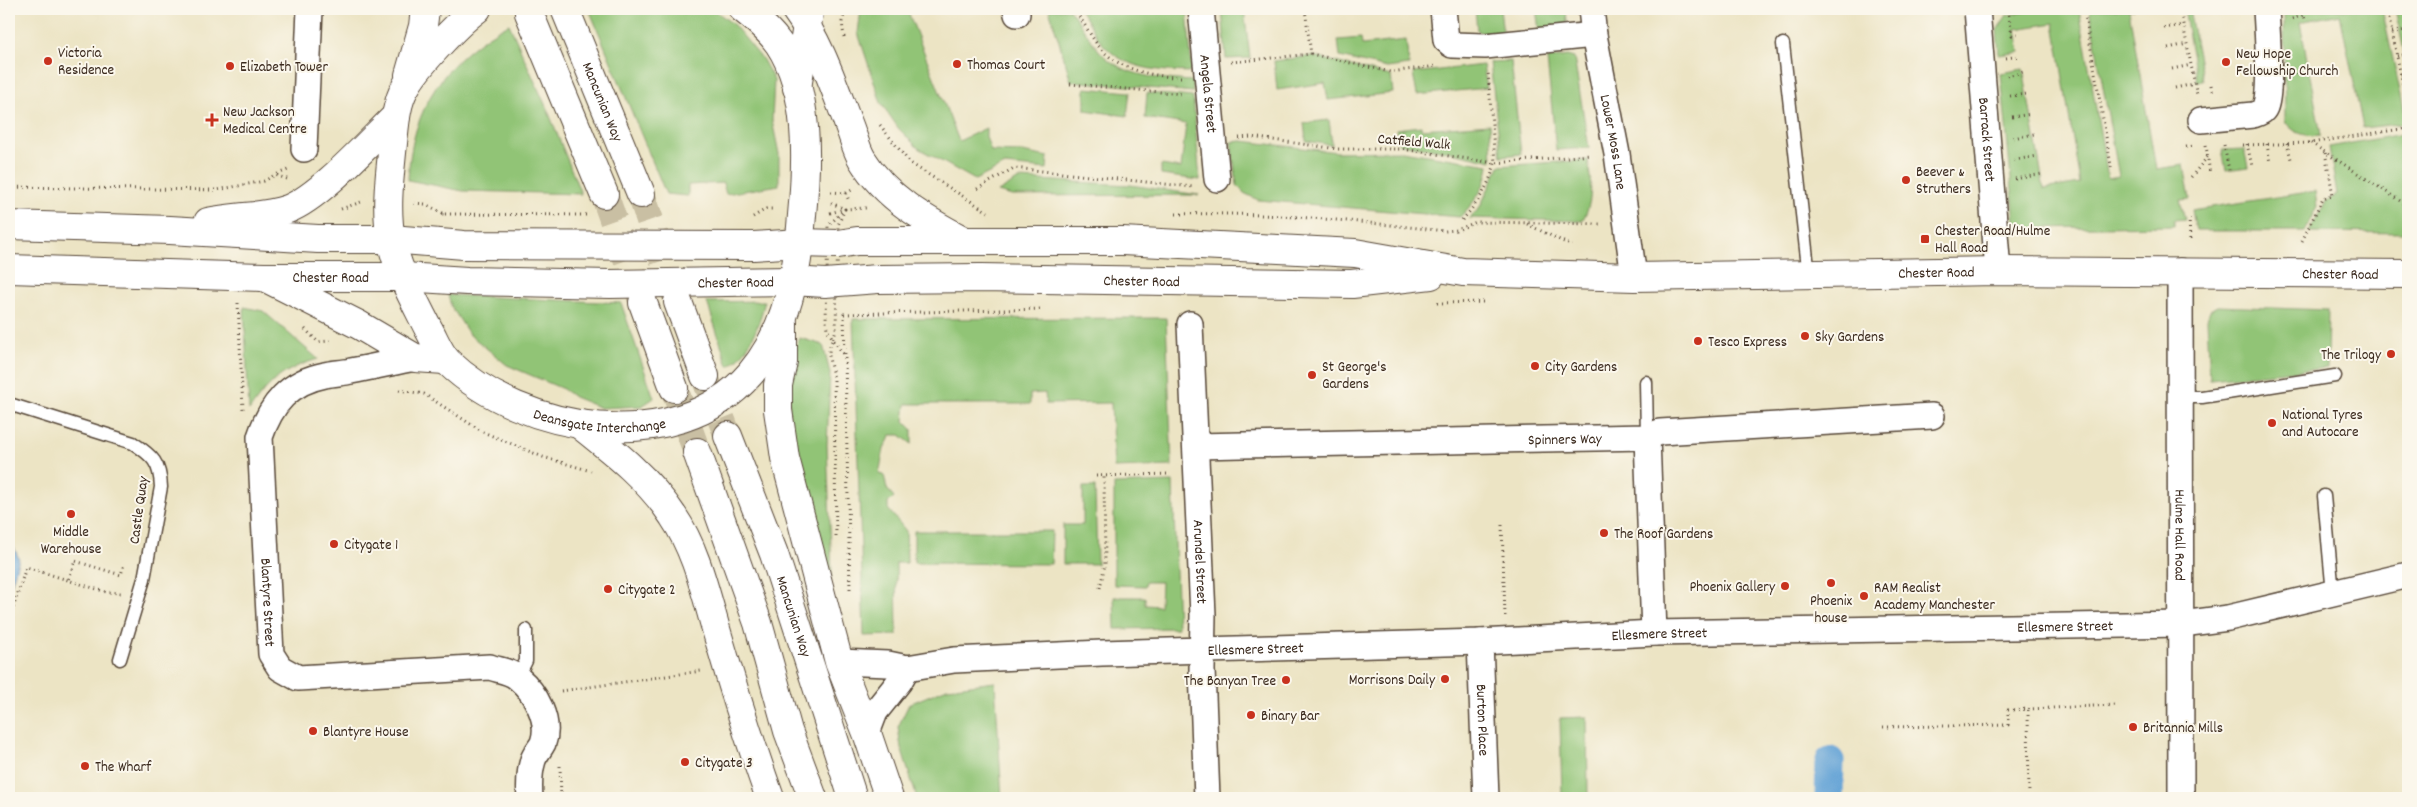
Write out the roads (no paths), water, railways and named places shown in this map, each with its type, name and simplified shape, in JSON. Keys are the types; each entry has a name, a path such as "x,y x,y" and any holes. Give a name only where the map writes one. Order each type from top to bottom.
{"main road":[{"path":"404,88 423,26 425,9"},
{"name":"Deansgate Interchange","path":"477,9 456,28 404,88 396,116 389,200 391,239 404,277 445,360 470,380 506,401 551,418 579,424 623,427 660,424 685,418 703,410 735,391 752,372 783,319 800,243 806,153 802,111 796,88 780,45 765,28 742,9"},
{"name":"Mancunian Way","path":"565,9 641,194"},
{"path":"529,13 604,194"},
{"path":"796,88 804,14"},
{"path":"804,14 862,158 894,196 912,211 966,242"},
{"path":"170,230 220,219 266,215 290,208 327,181 396,116"},
{"name":"Chester Road","path":"9,225 170,230 308,239 391,239 474,245 753,246 800,243 1122,241 1355,253 1463,272"},
{"name":"Chester Road","path":"9,269 264,277 404,277 467,281 610,284 792,281 825,283 878,279 981,278 1352,284 1463,272 1634,277 1809,276 1998,271 2408,274"},
{"path":"264,277 359,325 415,358 445,360"},
{"path":"678,302 705,376"},
{"path":"643,303 674,388"},
{"path":"783,319 783,362 778,385 780,434 811,562 839,662 867,733 889,798"},
{"path":"579,424 615,453 653,489 674,516 690,548 744,724 770,798"},
{"name":"Mancunian Way","path":"728,436 774,554 853,798"},
{"path":"697,452 758,624 788,731 813,798"}],"street":[{"path":"304,149 310,9"},
{"name":"Angela Street","path":"1201,9 1213,78 1207,183"},
{"path":"1443,9 1446,40 1452,45 1485,46 1594,35"},
{"name":"Lower Moss Lane","path":"1591,9 1594,35 1618,154 1634,277"},
{"name":"Barrack Street","path":"1977,9 1998,271"},
{"path":"2201,120 2262,112 2266,106 2268,82 2266,9"},
{"name":"Hulme Hall Road","path":"2180,271 2181,798"},
{"name":"Arundel Street","path":"1190,324 1203,615 1201,649 1207,798"},
{"name":"Blantyre Street","path":"415,358 324,375 302,382 287,390 276,402 266,420 260,437 270,654 280,668 298,678 490,667 518,677"},
{"name":"Spinners Way","path":"1196,446 1647,437 1660,432 1932,416"},
{"path":"1647,437 1654,634"},
{"name":"Ellesmere Street","path":"839,662 888,664 907,668 954,660 1201,649 1480,642 1654,634 2182,624 2228,618 2408,575"},
{"name":"Burton Place","path":"1480,642 1486,798"},
{"path":"867,733 875,712 899,682 907,668"},
{"path":"518,677 542,712 546,727 542,743 534,759 529,781 530,798"}],"lane":[{"path":"1783,44 1809,276"},
{"path":"2180,397 2202,397 2335,376"},
{"path":"1646,382 1647,437"},
{"name":"Castle Quay","path":"9,404 133,444 151,455 160,472 161,487 144,579 120,659"},
{"path":"2324,496 2334,594"},
{"path":"518,677 526,661 526,630"}],"water":[{"path":"9,535 19,559 9,592"}],"waterway":[{"path":"1829,798 1830,761"}],"tunnel":[{"path":"604,194 643,303"},
{"path":"641,194 678,302"},
{"path":"706,380 728,436"},
{"path":"674,388 697,452"}],"place":[{"name":"Victoria Residence","path":"48,61"},
{"name":"New Hope Fellowship Church","path":"2226,62"},
{"name":"Thomas Court","path":"957,64"},
{"name":"Elizabeth Tower","path":"230,66"},
{"name":"New Jackson Medical Centre","path":"212,120"},
{"name":"Beever & Struthers","path":"1906,180"},
{"name":"Chester Road/Hulme Hall Road","path":"1925,239"},
{"name":"Sky Gardens","path":"1805,336"},
{"name":"Tesco Express","path":"1698,341"},
{"name":"The Trilogy","path":"2391,354"},
{"name":"City Gardens","path":"1535,366"},
{"name":"St George's Gardens","path":"1312,375"},
{"name":"National Tyres and Autocare","path":"2272,423"},
{"name":"Middle Warehouse","path":"71,514"},
{"name":"The Roof Gardens","path":"1604,533"},
{"name":"Citygate 1","path":"334,544"},
{"name":"Phoenix house","path":"1831,583"},
{"name":"Phoenix Gallery","path":"1785,586"},
{"name":"Citygate 2","path":"608,589"},
{"name":"RAM Realist Academy Manchester","path":"1864,596"},
{"name":"Morrisons Daily","path":"1445,679"},
{"name":"The Banyan Tree","path":"1286,680"},
{"name":"Binary Bar","path":"1251,715"},
{"name":"Britannia Mills","path":"2133,727"},
{"name":"Blantyre House","path":"313,731"},
{"name":"Citygate 3","path":"685,762"},
{"name":"The Wharf","path":"85,766"}]}
